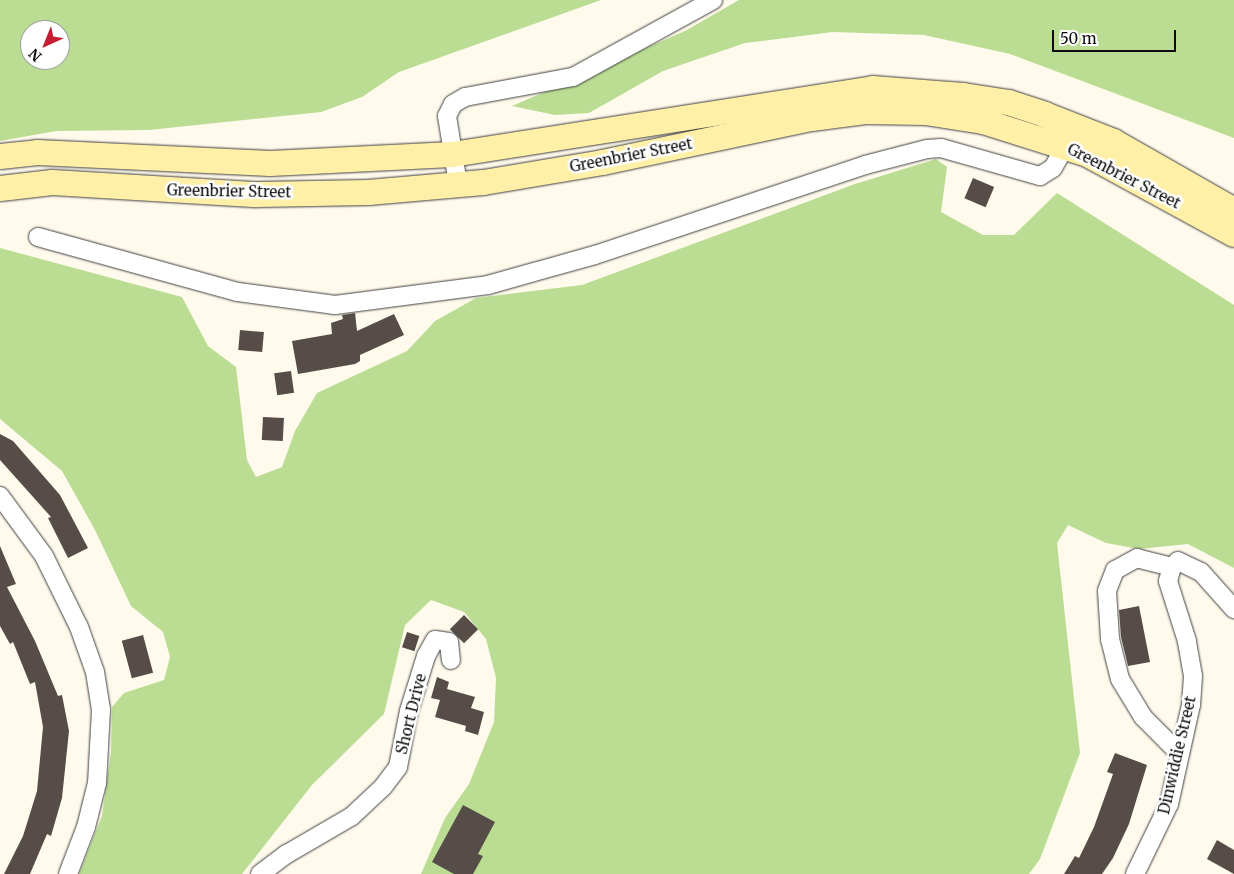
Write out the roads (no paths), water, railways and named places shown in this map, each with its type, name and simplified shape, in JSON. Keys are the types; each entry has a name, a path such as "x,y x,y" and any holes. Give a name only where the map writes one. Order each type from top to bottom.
{"main road":[{"name":"Greenbrier Street","path":"0,156 37,152 270,163 452,154 836,92 872,88 912,90 1008,102 1082,127 1113,141 1234,210"},
{"name":"Greenbrier Street","path":"0,188 52,182 257,194 368,192 458,184 602,162 811,118 865,111 947,114 1030,133 1087,154 1234,234"}],"street":[{"path":"458,184 447,116 453,104 465,97 573,77 713,0"},
{"path":"38,237 238,292 335,305 488,285 595,255 865,165 927,150 941,148 1040,176 1053,168 1065,146"},
{"path":"0,496 44,556 79,627 95,672 101,710 97,784 86,827 68,874"},
{"path":"1180,754 1143,716 1120,679 1110,639 1107,591 1115,570 1137,558 1172,567 1178,561 1201,572 1220,589 1234,609"},
{"name":"Dinwiddie Street","path":"1135,874 1169,804 1180,754 1193,676 1187,641 1168,581 1172,567"},
{"name":"Short Drive","path":"260,874 287,854 352,816 383,787 398,767 409,711 426,656 435,640 449,642 451,660"}]}
